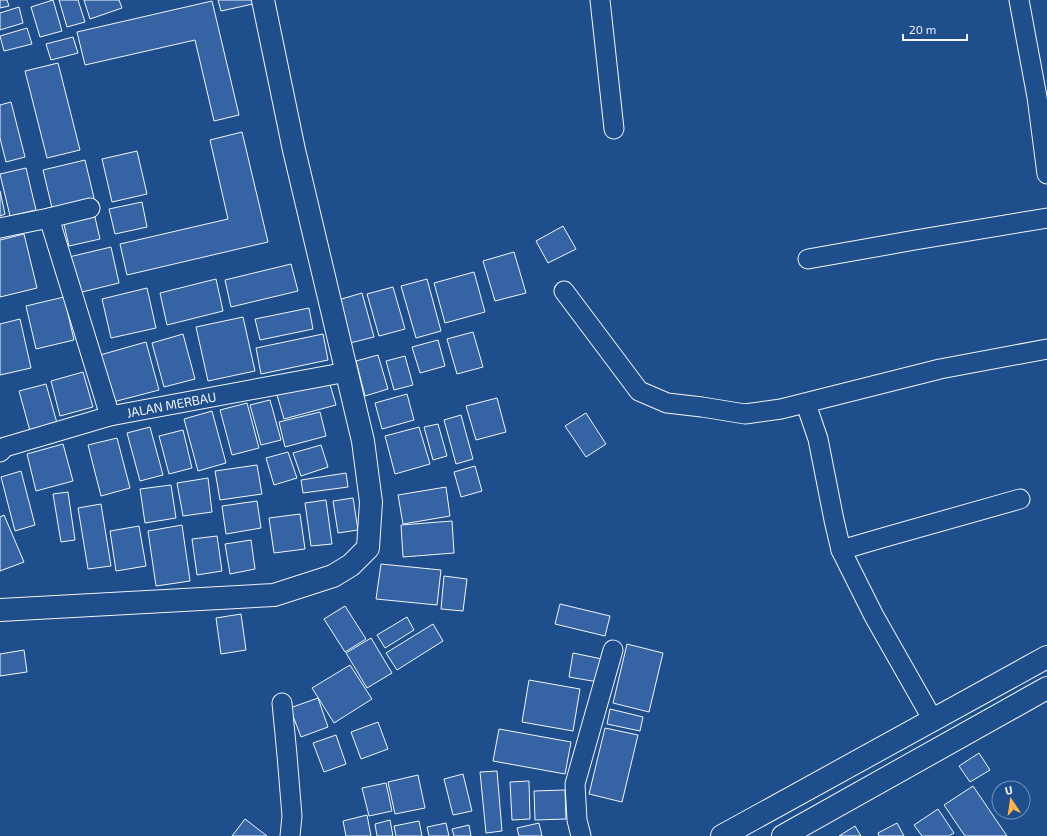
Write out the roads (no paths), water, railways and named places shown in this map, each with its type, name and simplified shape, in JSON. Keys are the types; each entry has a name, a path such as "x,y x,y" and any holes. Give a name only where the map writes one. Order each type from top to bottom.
{"main road":[{"path":"0,610 274,595 333,576 351,566 368,548 371,502 364,441 294,150 263,0"},
{"path":"722,836 1047,657"},
{"path":"783,836 1047,688"}],"street":[{"path":"600,0 614,130"},
{"path":"1018,0 1037,97 1047,174"},
{"path":"0,228 90,208"},
{"path":"49,218 110,416"},
{"path":"808,259 1047,218"},
{"path":"564,291 639,391 667,403 745,414 781,409 798,404 806,404 940,369 1047,349"},
{"name":"JALAN MERBAU","path":"0,452 5,447 110,416 347,372"},
{"path":"806,404 818,439 841,550 874,616 933,720"},
{"path":"841,550 1020,499"},
{"path":"581,836 577,820 575,784 613,650"},
{"path":"282,703 292,816 290,836"}]}
